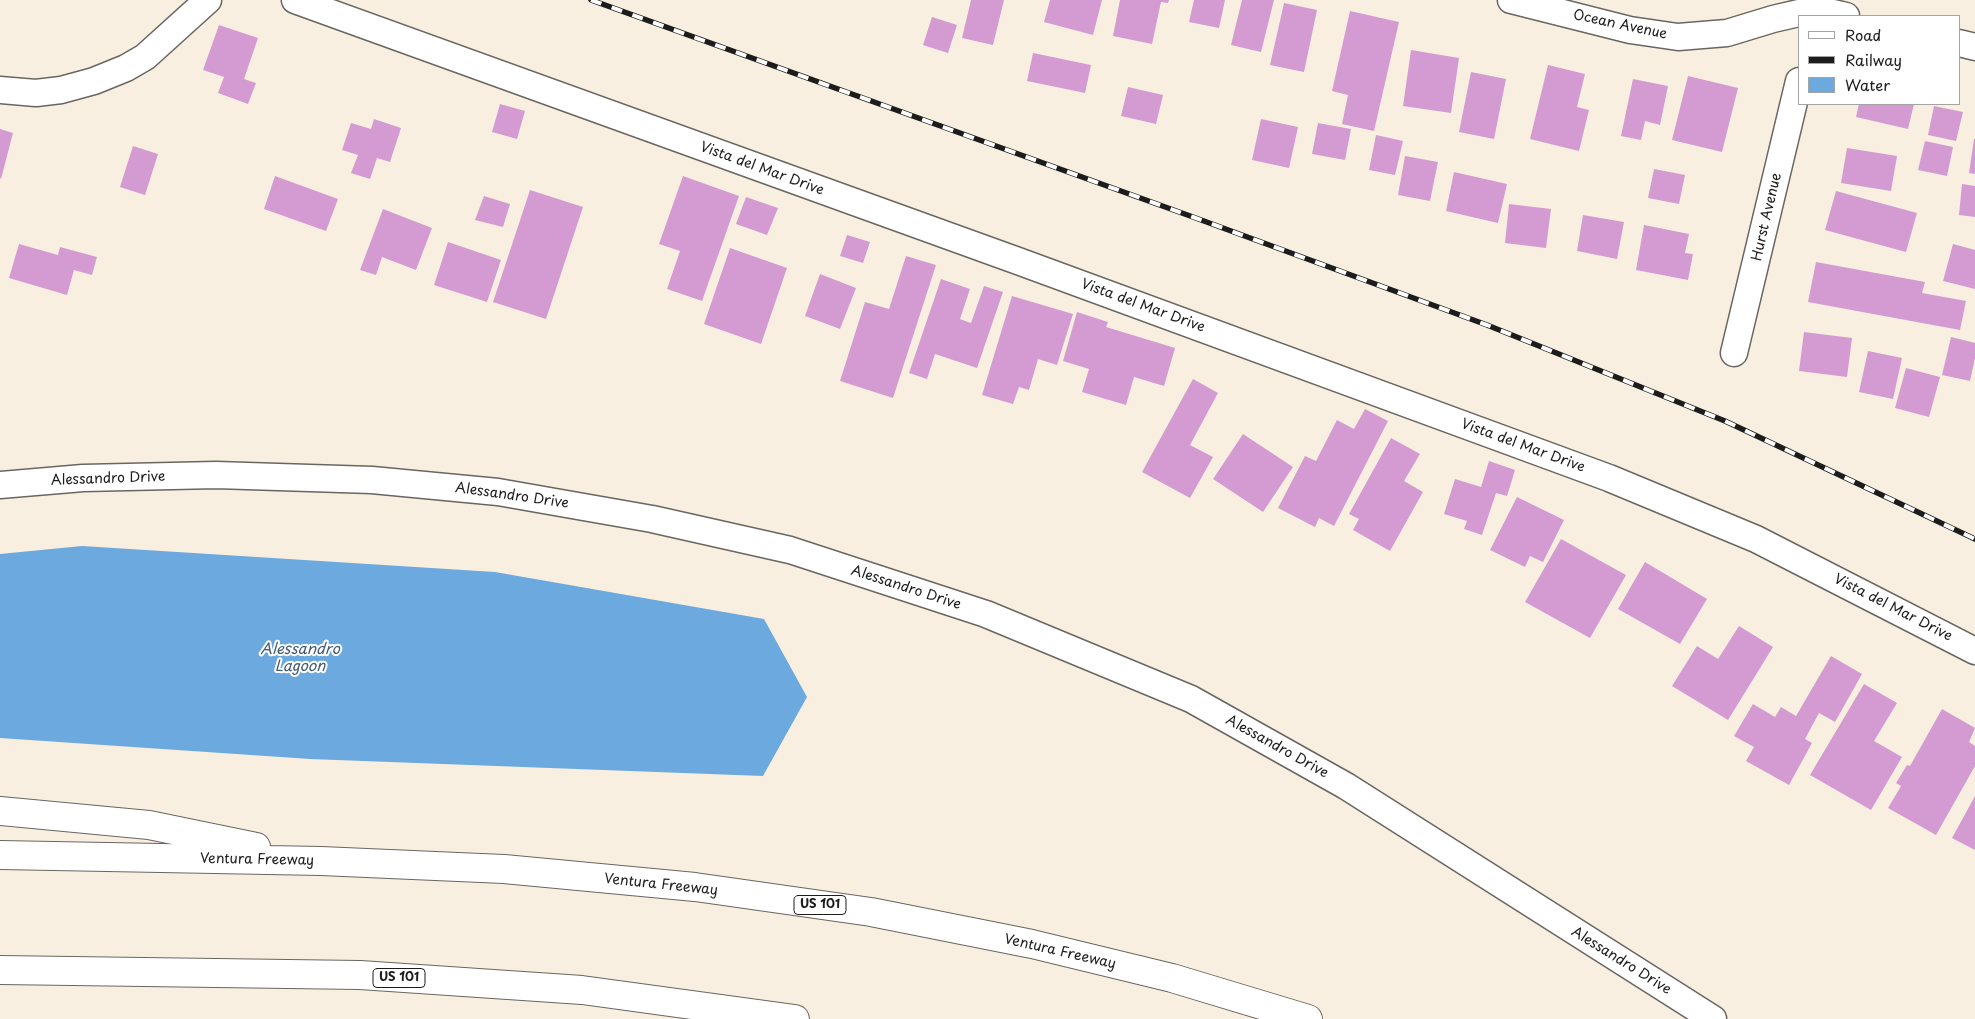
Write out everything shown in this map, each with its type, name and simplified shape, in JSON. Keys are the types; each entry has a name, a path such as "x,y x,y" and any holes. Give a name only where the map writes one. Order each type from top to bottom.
{"highway":[{"path":"0,811 149,825 321,861"},
{"name":"Ventura Freeway","path":"0,855 321,861 504,869 695,887 871,912 1032,944 1163,976 1308,1019"},
{"name":"US 101","path":"0,970 360,975 582,990 795,1019"}],"street":[{"path":"0,90 36,93 62,90 94,81 126,68 145,57 208,0"},
{"name":"Vista del Mar Drive","path":"295,0 1018,260 1609,478 1756,539 1861,591 1975,651"},
{"name":"Ocean Avenue","path":"1511,0 1630,30 1678,37 1727,33 1774,18 1816,8 1842,15"},
{"path":"1960,43 1975,47"},
{"name":"Hurst Avenue","path":"1734,353 1798,85"},
{"name":"Alessandro Drive","path":"0,485 83,478 207,475 372,480 498,492 652,519 790,550 986,614 1191,699 1346,786 1713,1019"}],"water":[{"name":"Alessandro Lagoon","path":"82,546 495,572 764,619 807,697 763,776 310,759 0,738 0,554"}],"building":[{"path":"971,0 1004,0 993,45 962,38"},
{"path":"1050,0 1102,0 1093,35 1044,22"},
{"path":"1120,0 1169,0 1168,3 1161,2 1152,44 1113,36"},
{"path":"1194,0 1225,0 1219,28 1189,22"},
{"path":"1242,0 1274,0 1261,52 1231,45"},
{"path":"1284,3 1317,10 1304,72 1270,65"},
{"path":"1350,11 1399,22 1374,131 1342,124 1348,95 1332,91"},
{"path":"932,17 957,25 948,53 923,45"},
{"path":"219,25 258,38 244,79 256,83 248,104 218,93 224,77 203,70"},
{"path":"1411,50 1459,58 1451,113 1403,106"},
{"path":"1033,53 1091,65 1085,93 1027,81"},
{"path":"1548,65 1585,74 1577,107 1589,110 1579,151 1530,139"},
{"path":"1471,72 1506,79 1494,139 1459,132"},
{"path":"1688,76 1738,88 1722,152 1672,140"},
{"path":"1633,79 1668,86 1660,125 1645,121 1641,140 1621,136"},
{"path":"1128,87 1163,95 1156,124 1121,116"},
{"path":"500,104 525,111 517,139 492,132"},
{"path":"1859,105 1914,105 1908,129 1856,117"},
{"path":"1934,106 1963,112 1956,141 1928,135"},
{"path":"374,119 401,128 390,162 377,158 370,179 351,173 358,155 342,150 351,123 371,129"},
{"path":"1261,119 1298,127 1289,168 1252,160"},
{"path":"1318,123 1351,129 1345,160 1312,154"},
{"path":"0,129 13,133 1,179 0,178"},
{"path":"1376,135 1403,141 1395,175 1369,170"},
{"path":"1975,139 1975,174 1969,173"},
{"path":"1925,141 1953,147 1947,176 1918,170"},
{"path":"133,146 158,154 145,195 120,187"},
{"path":"1847,148 1897,156 1891,191 1841,183"},
{"path":"1405,156 1438,162 1430,201 1398,195"},
{"path":"1654,169 1685,175 1679,204 1648,198"},
{"path":"1454,172 1507,184 1498,223 1446,211"},
{"path":"275,176 338,199 326,231 264,209"},
{"path":"683,176 739,196 702,301 667,289 680,251 659,244"},
{"path":"1962,184 1975,186 1975,217 1959,215"},
{"path":"530,190 583,207 546,319 493,302"},
{"path":"1836,191 1917,213 1906,252 1825,230"},
{"path":"484,196 510,204 503,227 475,220"},
{"path":"746,197 778,208 767,235 736,224"},
{"path":"1509,204 1551,209 1546,248 1505,243"},
{"path":"383,209 432,228 416,270 382,257 376,275 360,270"},
{"path":"1583,215 1624,222 1617,259 1577,251"},
{"path":"1644,225 1689,234 1685,253 1693,254 1688,280 1636,270"},
{"path":"847,235 870,242 863,263 840,256"},
{"path":"448,242 501,260 487,302 434,285"},
{"path":"19,244 58,255 60,247 97,257 92,275 74,270 67,295 9,278"},
{"path":"1953,244 1975,250 1975,289 1943,281"},
{"path":"730,248 787,268 761,344 704,324"},
{"path":"906,256 936,265 893,398 840,381 865,302 889,309"},
{"path":"1816,262 1925,282 1922,293 1966,301 1960,330 1808,302"},
{"path":"820,274 856,288 840,329 805,316"},
{"path":"941,279 970,289 960,319 971,323 984,286 1003,292 977,368 935,354 927,379 909,373"},
{"path":"1012,296 1073,314 1057,365 1038,359 1029,390 1019,387 1013,404 982,395"},
{"path":"1077,312 1108,322 1106,327 1175,348 1164,386 1134,377 1126,405 1082,392 1089,369 1063,361"},
{"path":"1804,332 1852,338 1847,377 1799,371"},
{"path":"1951,337 1975,343 1975,358 1970,381 1942,375"},
{"path":"1868,351 1902,358 1893,399 1859,392"},
{"path":"1906,368 1940,377 1929,417 1895,408"},
{"path":"1193,379 1218,393 1190,445 1213,457 1190,498 1142,472"},
{"path":"1365,409 1388,421 1334,526 1319,518 1315,527 1278,508 1305,456 1316,461 1337,420 1354,429"},
{"path":"1243,434 1293,467 1263,512 1213,479"},
{"path":"1391,438 1420,454 1404,481 1423,492 1390,551 1353,530 1359,519 1349,514"},
{"path":"1489,461 1515,470 1507,496 1496,493 1482,535 1464,529 1467,521 1444,514 1455,479 1481,487"},
{"path":"1517,497 1564,520 1543,562 1530,556 1525,567 1490,550"},
{"path":"1561,539 1626,575 1590,638 1525,602"},
{"path":"1645,562 1707,599 1680,644 1618,609"},
{"path":"1739,626 1773,647 1728,720 1672,686 1697,646 1718,659"},
{"path":"1831,656 1862,674 1835,722 1819,713 1805,739 1812,743 1789,785 1746,761 1754,747 1734,736 1753,704 1775,717 1781,707 1796,716"},
{"path":"1864,684 1897,703 1874,741 1902,757 1871,810 1810,775"},
{"path":"1942,709 1975,728 1969,742 1975,746 1975,766 1936,835 1888,808 1901,786 1896,783 1907,765 1910,766"},
{"path":"1975,796 1975,850 1952,838"}],"railway":[{"path":"591,0 1487,325 1725,421 1975,539"}]}
